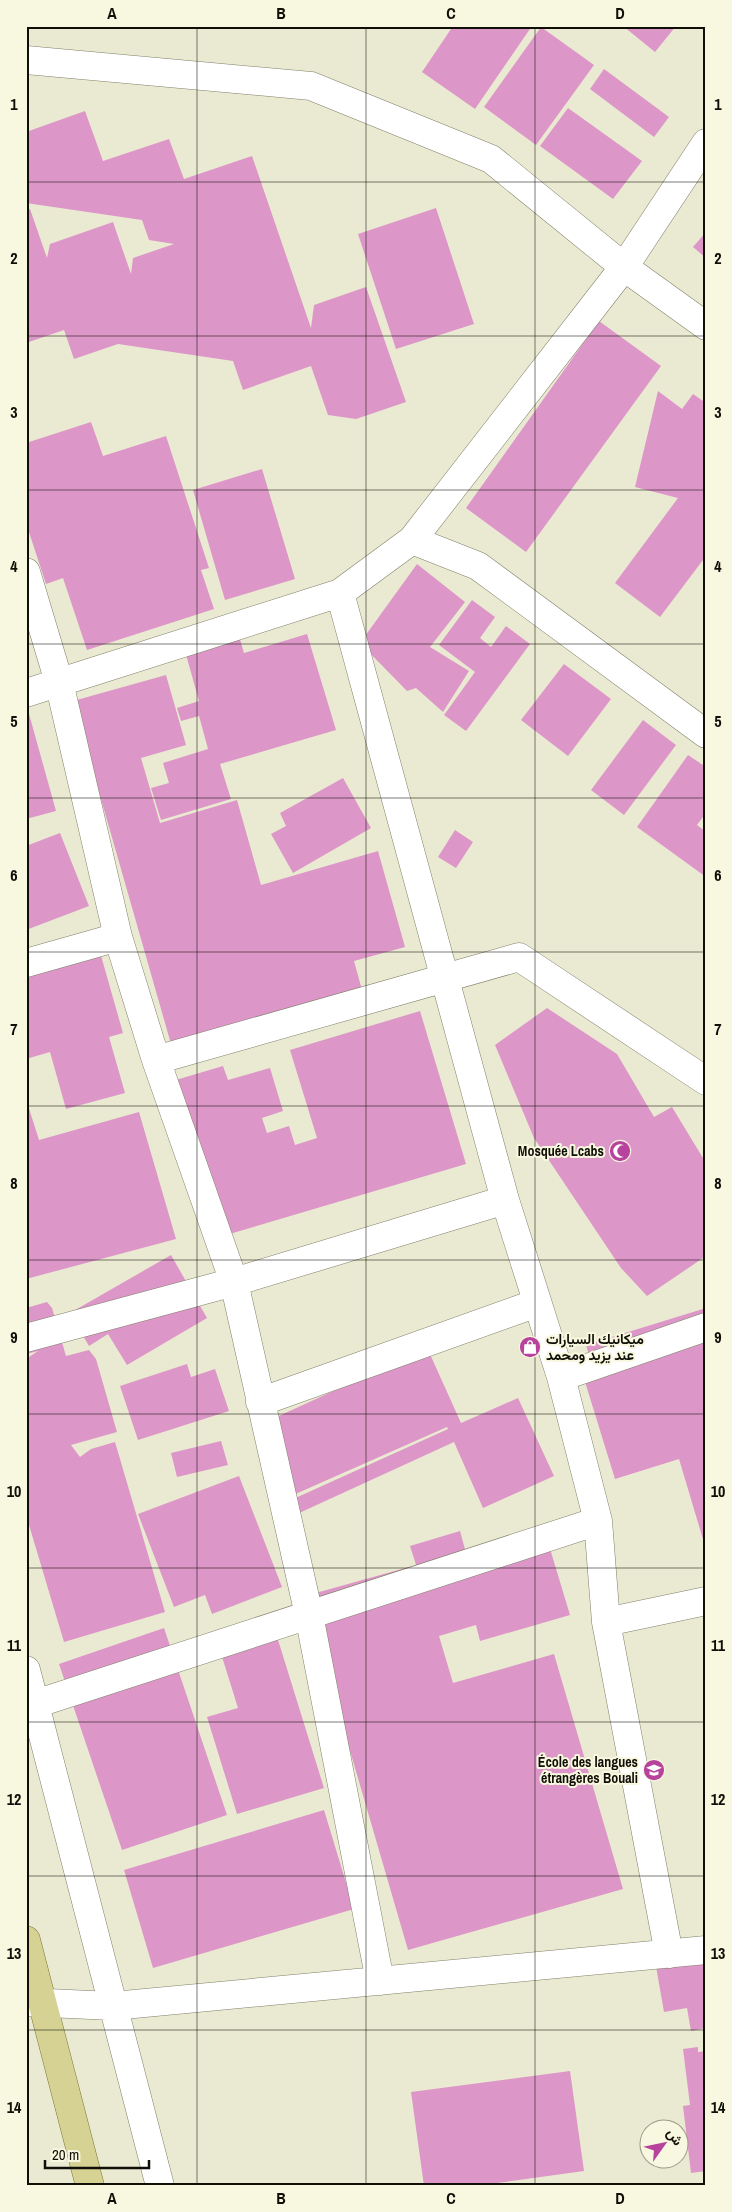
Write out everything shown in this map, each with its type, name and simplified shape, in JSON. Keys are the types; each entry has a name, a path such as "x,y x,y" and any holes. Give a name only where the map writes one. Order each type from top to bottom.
{"main road":[{"path":"26,1940 34,2002 90,2186"}],"street":[{"path":"26,60 311,86 491,159 624,267 706,326"},
{"path":"26,693 340,593 412,540 624,267 706,144"},
{"path":"412,540 478,566 706,734"},
{"path":"26,572 59,682 118,937 156,1060 234,1282 309,1615 380,1981"},
{"path":"340,593 505,1200 561,1377 598,1521 606,1622 669,1954"},
{"path":"26,963 118,937"},
{"path":"156,1060 519,957 706,1081"},
{"path":"26,1338 234,1282 505,1200"},
{"path":"260,1402 537,1303"},
{"path":"561,1377 706,1327"},
{"path":"31,1705 598,1521"},
{"path":"606,1622 706,1600"},
{"path":"26,1670 31,1705 160,2186"},
{"path":"34,2002 113,2006 706,1950"}],"building":[{"path":"453,26 532,26 475,109 422,72"},
{"path":"623,26 676,26 655,52"},
{"path":"541,27 594,65 536,145 484,107"},
{"path":"604,69 669,117 654,137 590,89"},
{"path":"568,108 642,161 613,199 540,146"},
{"path":"85,111 103,161 169,139 184,179 252,156 311,328 314,305 366,287 406,402 356,419 328,415 311,366 243,390 233,361 118,344 74,359 64,330 26,343 26,210 30,209 47,258 50,244 113,222 131,274 133,258 174,244 149,240 142,220 26,203 26,132"},
{"path":"436,208 474,324 396,349 358,234"},
{"path":"706,232 706,258 693,247"},
{"path":"599,321 661,366 526,552 466,508"},
{"path":"658,391 682,409 693,394 706,403 706,556 660,617 615,583 678,498 635,487"},
{"path":"91,422 103,456 166,436 209,568 201,570 214,609 87,650 63,578 46,584 26,523 26,443"},
{"path":"262,469 295,579 225,600 193,490"},
{"path":"417,564 465,602 430,647 469,671 443,712 416,688 407,691 360,643"},
{"path":"472,600 495,617 480,638 491,647 506,626 530,644 466,731 444,715 475,672 439,645"},
{"path":"307,634 336,730 220,764 231,799 161,820 151,788 169,783 163,763 208,749 199,716 181,721 177,708 199,701 185,651 239,636 244,653"},
{"path":"564,664 611,699 568,756 521,720"},
{"path":"166,675 186,745 141,758 160,823 237,800 261,885 378,851 405,947 354,961 362,990 171,1044 73,701"},
{"path":"26,703 56,811 26,819"},
{"path":"643,720 676,745 624,815 591,790"},
{"path":"688,755 706,767 706,813 697,825 706,832 706,877 637,827"},
{"path":"343,778 371,828 293,873 271,834 286,826 280,813"},
{"path":"455,830 473,842 456,868 438,857"},
{"path":"60,833 89,906 26,930 26,846"},
{"path":"96,938 123,1033 109,1037 125,1093 66,1109 50,1052 26,1059 26,958"},
{"name":"Mosquée Lcabs","path":"547,1008 617,1054 654,1117 672,1107 706,1163 706,1256 647,1296 621,1268 534,1138 495,1045"},
{"path":"420,1011 466,1164 216,1238 169,1082 223,1066 228,1080 270,1068 283,1111 262,1118 267,1133 289,1126 295,1145 317,1138 290,1050"},
{"path":"26,1099 39,1140 139,1112 176,1239 26,1279"},
{"path":"171,1255 207,1318 127,1365 108,1334 89,1346 70,1313"},
{"path":"47,1302 52,1308 66,1356 89,1350 96,1359 117,1432 71,1445 80,1457 91,1449 115,1442 165,1612 64,1642 26,1515 26,1359 38,1351 26,1354 26,1308"},
{"path":"706,1308 705,1546 679,1459 615,1479 582,1372 593,1368 586,1345"},
{"path":"425,1343 461,1423 518,1398 554,1476 483,1508 454,1442 297,1514 291,1500 448,1429 447,1427 291,1496 259,1425 351,1383"},
{"path":"187,1364 191,1377 215,1369 229,1411 138,1440 120,1386"},
{"path":"221,1441 228,1465 177,1477 171,1453"},
{"path":"239,1476 282,1587 212,1614 205,1595 174,1607 138,1514"},
{"path":"460,1531 469,1564 548,1542 570,1615 480,1641 476,1625 439,1636 453,1683 554,1654 623,1889 408,1950 305,1596 416,1565 410,1546"},
{"path":"270,1614 324,1788 237,1814 207,1717 238,1708 214,1631"},
{"path":"164,1628 227,1815 122,1850 59,1664"},
{"path":"324,1810 354,1909 153,1968 124,1870"},
{"path":"706,1945 706,2028 691,2031 687,2008 664,2012 654,1955"},
{"path":"698,2047 698,2052 706,2051 706,2171 691,2173 690,2120 685,2120 683,2106 690,2105 683,2049"},
{"path":"570,2071 584,2171 475,2186 424,2186 411,2092"}],"place":[{"name":"Mosquée Lcabs","path":"620,1151"},
{"name":"ميكانيك السيارات عند يزيد ومحمد","path":"530,1347"},
{"name":"École des langues étrangères Bouali","path":"654,1770"}]}
